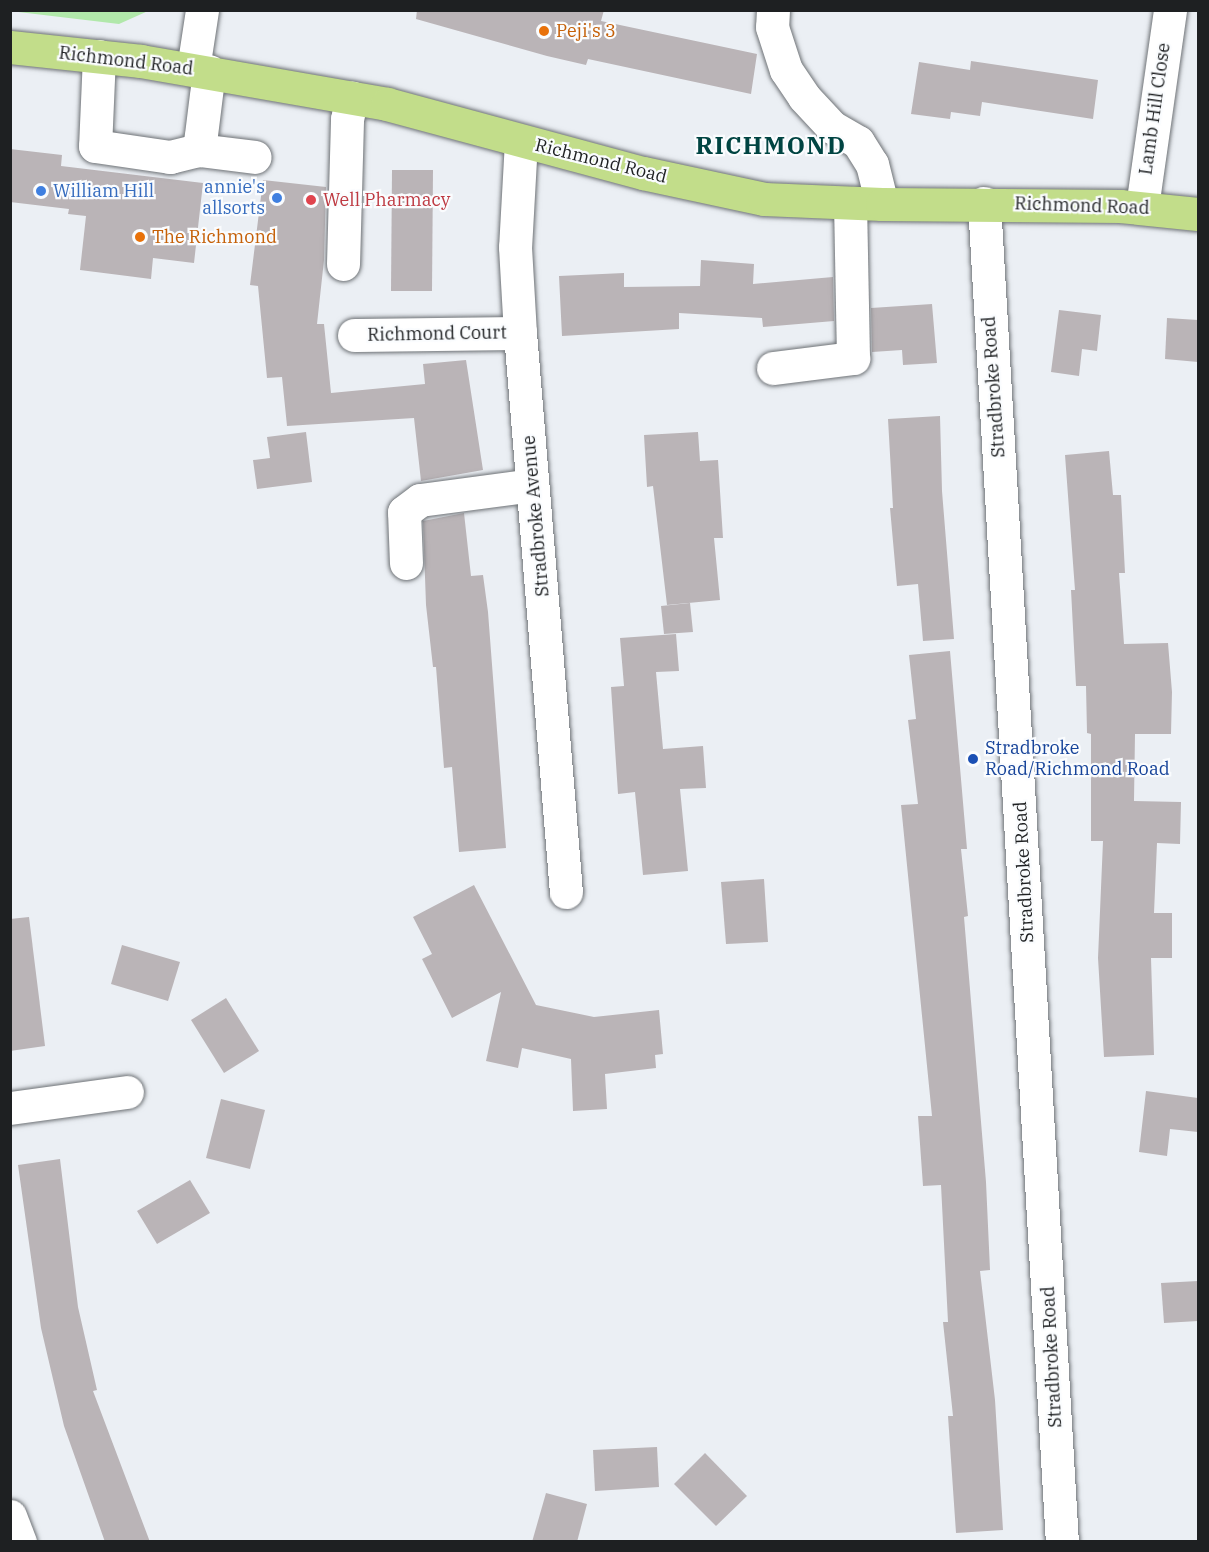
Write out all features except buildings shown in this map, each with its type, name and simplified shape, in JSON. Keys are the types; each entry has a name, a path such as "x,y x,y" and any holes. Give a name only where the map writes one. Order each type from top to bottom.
{"main road":[{"name":"Richmond Road","path":"10,47 201,70 352,98 643,173 764,199 866,204 984,203 1142,207 1198,214"}],"street":[{"path":"199,150 202,10"},
{"path":"773,10 772,27 786,70 804,97 832,127 858,142 872,164 866,204 853,358 773,368"},
{"name":"Lamb Hill Close","path":"1142,207 1170,10"},
{"path":"99,56 95,146 170,157 199,150 255,157"},
{"path":"343,264 347,119 352,98"},
{"name":"Stradbroke Avenue","path":"521,141 515,247 520,333 566,892"},
{"name":"Stradbroke Road","path":"984,203 1062,1542"},
{"name":"Richmond Court","path":"354,336 520,333"},
{"path":"406,563 404,512 420,500 532,485"},
{"path":"10,1108 127,1092"},
{"path":"10,1516 20,1542"}],"green space":[{"path":"11,10 148,11 119,24"}],"place":[{"name":"Peji's 3","path":"544,31"},
{"name":"William Hill","path":"41,191"},
{"name":"annie's allsorts","path":"277,198"},
{"name":"Well Pharmacy","path":"311,200"},
{"name":"The Richmond","path":"140,237"},
{"name":"Stradbroke Road/Richmond Road","path":"973,759"}],"district":[{"name":"RICHMOND","path":"771,146"}]}
